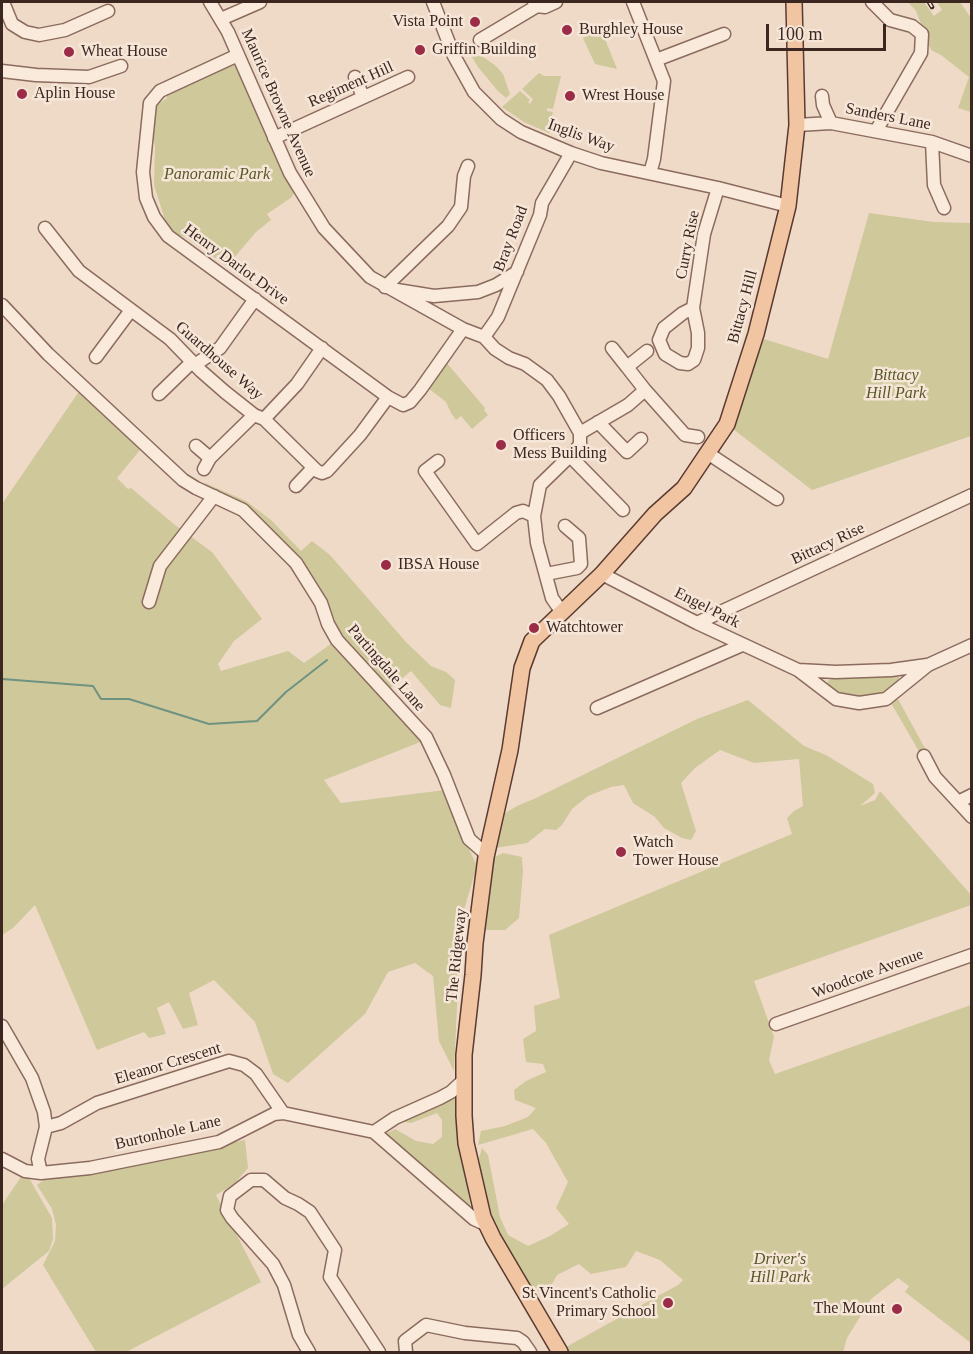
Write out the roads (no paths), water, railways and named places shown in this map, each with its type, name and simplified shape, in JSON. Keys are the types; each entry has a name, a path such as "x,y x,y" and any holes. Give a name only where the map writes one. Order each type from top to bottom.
{"main road":[{"name":"Bittacy Hill","path":"602,574 655,514 684,488 727,424 756,334 788,206 797,125 794,2"},
{"name":"The Ridgeway","path":"560,1353 487,1225 466,1143 464,1080 475,943 486,854 510,750 522,668 532,641 602,574"}],"street":[{"path":"3,2 12,24 24,32 39,35 65,30 108,11"},
{"name":"Maurice Browne Avenue","path":"210,2 221,19 297,186 324,228 370,277 463,329 484,337 495,349 528,366 547,380 580,433"},
{"path":"221,19 260,2"},
{"name":"Inglis Way","path":"434,2 454,56 474,92 501,119 521,132 601,163 718,188 788,206"},
{"path":"480,40 535,4 545,7 556,2"},
{"path":"633,2 664,81 654,159 650,173"},
{"path":"872,2 890,20 912,26 922,34 921,53 876,131"},
{"path":"656,60 724,34"},
{"name":"Henry Darlot Drive","path":"238,55 160,91 150,103 142,172 146,198 154,217 168,236 388,397"},
{"path":"2,71 89,77 121,66"},
{"path":"354,77 363,97"},
{"name":"Regiment Hill","path":"274,138 408,77"},
{"path":"822,96 831,123"},
{"name":"Sanders Lane","path":"797,125 831,123 932,142 972,156"},
{"path":"932,142 934,185 944,208"},
{"name":"Bray Road","path":"484,337 498,316 540,215 542,203 561,174 571,153"},
{"path":"385,287 448,226 461,207 464,176 468,166"},
{"name":"Curry Rise","path":"693,308 704,234 718,188"},
{"name":"Guardhouse Way","path":"45,228 79,271 170,339 201,371 259,417 313,468"},
{"path":"385,287 434,296 478,292 496,285 517,272"},
{"path":"159,394 194,363 220,348 255,299"},
{"name":"Partingdale Lane","path":"2,305 48,354 143,445 196,489 243,510 296,563 321,603 328,624 337,640 426,737 470,839 486,854"},
{"path":"96,357 131,310"},
{"path":"296,486 313,468 322,473 327,471 360,435 388,397 403,405 410,402 463,329"},
{"path":"196,446 207,464 297,384 322,348"},
{"path":"612,348 685,435 698,437"},
{"path":"627,367 647,351"},
{"path":"561,611 552,598 537,543 534,516 540,486 580,444 580,433 628,405 645,390"},
{"path":"598,423 627,452 641,439"},
{"path":"709,454 777,499"},
{"path":"570,456 623,510"},
{"path":"438,461 425,471 477,544 516,513 523,511 534,516"},
{"name":"Bittacy Rise","path":"698,623 972,495"},
{"path":"149,602 160,566 214,496"},
{"path":"546,574 577,568 581,564 579,538 565,526"},
{"name":"Engel Park","path":"602,574 742,645 798,670 836,699 859,703 886,699 928,665 972,645"},
{"path":"597,708 742,645"},
{"name":"Engel Park","path":"798,670 836,672 891,670 928,665"},
{"path":"924,756 935,777 972,817"},
{"path":"958,802 972,795"},
{"name":"Woodcote Avenue","path":"776,1024 972,955"},
{"path":"2,1026 36,1088 44,1112 46,1127 38,1159 41,1173"},
{"name":"Eleanor Crescent","path":"46,1127 61,1123 97,1103 229,1061 244,1065 256,1074 283,1113"},
{"path":"374,1132 394,1118 449,1093 464,1080"},
{"path":"283,1113 374,1132 474,1219 487,1225"},
{"name":"Burtonhole Lane","path":"2,1159 24,1171 41,1173 90,1168 219,1142 274,1114 283,1113"},
{"path":"309,1353 299,1335 284,1285 273,1264 231,1218 227,1210 230,1197 251,1180 264,1180 285,1198 310,1212 334,1250 330,1277 379,1353"},
{"path":"406,1353 405,1341 426,1325 465,1333 517,1338 523,1342 530,1353"}],"waterway":[{"path":"2,679 93,686 101,699 129,699 209,724 257,721 286,692 327,660"}],"railway":[{"path":"929,2 932,7"}],"place":[{"name":"Vista Point","path":"475,22"},
{"name":"Burghley House","path":"567,30"},
{"name":"Griffin Building","path":"420,50"},
{"name":"Wheat House","path":"69,52"},
{"name":"Aplin House","path":"22,94"},
{"name":"Wrest House","path":"570,96"},
{"name":"Officers Mess Building","path":"501,445"},
{"name":"IBSA House","path":"386,565"},
{"name":"Watchtower","path":"534,628"},
{"name":"Watch Tower House","path":"621,852"},
{"name":"St Vincent's Catholic Primary School","path":"668,1303"},
{"name":"The Mount","path":"897,1309"}],"park label":[{"name":"Panoramic Park","path":"217,175"},
{"name":"Bittacy Hill Park","path":"896,385"},
{"name":"Driver's Hill Park","path":"780,1269"}]}
